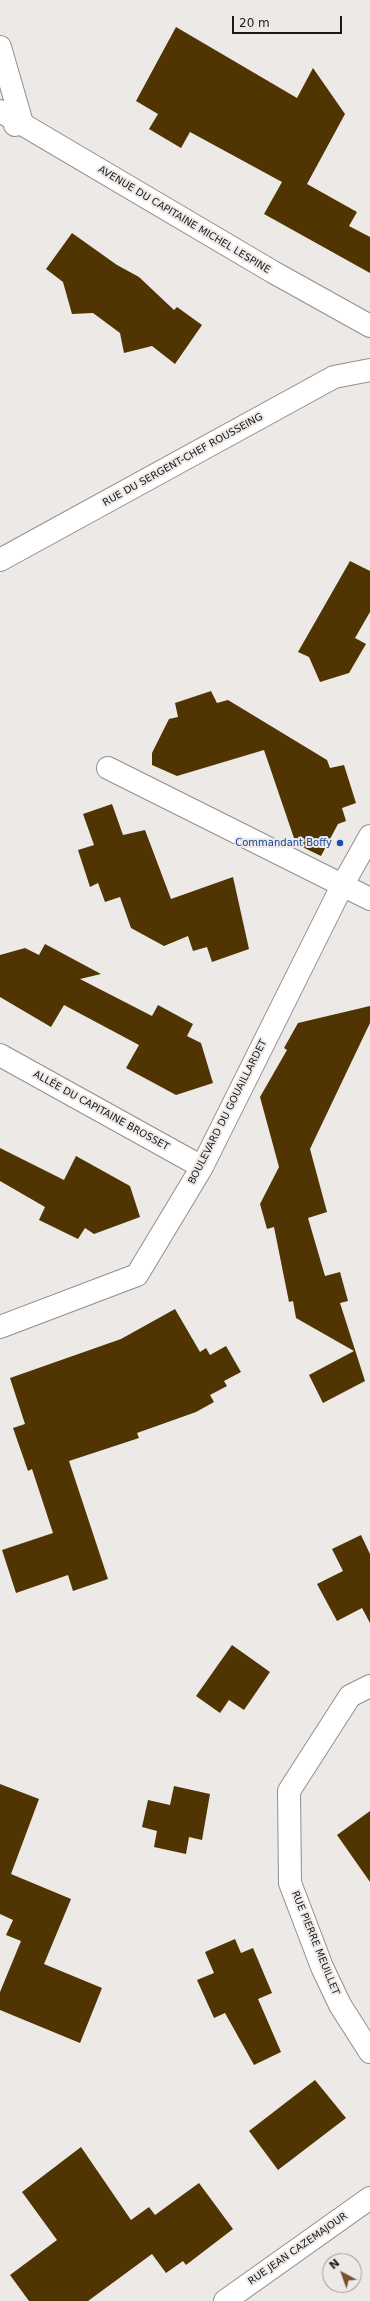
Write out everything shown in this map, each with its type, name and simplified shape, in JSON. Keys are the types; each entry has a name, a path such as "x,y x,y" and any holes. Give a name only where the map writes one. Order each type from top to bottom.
{"street":[{"path":"0,47 22,123 0,128"},
{"name":"AVENUE DU CAPITAINE MICHEL LESPINE","path":"0,111 273,272 370,326"},
{"name":"RUE DU SERGENT-CHEF ROUSSEING","path":"0,560 334,377 370,370"},
{"path":"108,768 370,900"},
{"name":"BOULEVARD DU GOUAILLARDET","path":"0,1327 137,1275 202,1167 342,886 370,836"},
{"name":"ALLÉE DU CAPITAINE BROSSET","path":"0,1055 202,1167"},
{"name":"RUE PIERRE MEUILLET","path":"370,1686 350,1696 290,1791 290,1883 322,1967 340,2005 370,2052"},
{"name":"RUE JEAN CAZEMAJOUR","path":"225,2301 370,2198"}],"building":[{"path":"176,27 297,98 313,68 345,114 307,184 357,212 349,226 370,237 370,273 264,214 282,182 190,132 181,148 149,129 158,114 136,101"},
{"path":"72,233 117,265 139,277 174,310 177,307 202,325 175,364 152,346 124,353 120,333 93,313 72,314 63,282 46,269"},
{"path":"350,561 370,571 370,612 355,638 366,644 349,673 320,682 309,657 298,652"},
{"path":"211,691 217,703 228,700 327,760 330,768 344,765 356,803 342,808 346,821 338,824 321,856 296,844 264,750 177,776 152,765 152,753 169,719 178,717 175,703"},
{"path":"112,804 123,835 145,830 171,899 233,877 249,949 212,962 207,947 193,951 188,936 164,946 131,928 120,897 105,902 98,883 90,887 78,850 94,845 83,814"},
{"path":"45,944 101,974 80,979 152,1016 158,1005 193,1024 187,1036 201,1043 213,1083 176,1095 126,1068 139,1045 64,1005 51,1027 0,997 0,955 25,948 39,955"},
{"path":"370,1006 370,1023 310,1149 327,1212 308,1218 325,1276 340,1272 348,1301 340,1303 365,1381 323,1403 309,1375 354,1351 296,1318 293,1301 289,1302 274,1227 267,1229 260,1204 279,1167 260,1097 287,1050 284,1048 298,1023"},
{"path":"0,1148 64,1180 76,1156 130,1186 140,1217 94,1234 85,1228 78,1239 39,1220 45,1207 0,1181"},
{"path":"175,1309 200,1352 206,1348 210,1355 226,1346 241,1372 224,1381 227,1386 210,1395 214,1402 196,1412 137,1433 139,1438 69,1461 108,1579 73,1591 68,1575 16,1593 2,1550 53,1533 32,1469 28,1471 13,1428 25,1424 10,1378 121,1339"},
{"path":"361,1535 370,1554 370,1623 362,1608 337,1621 317,1584 343,1571 332,1549"},
{"path":"232,1645 270,1672 244,1710 229,1700 220,1713 196,1696"},
{"path":"0,1784 39,1799 11,1874 71,1899 44,1964 102,1988 80,2043 0,2010 0,1992 21,1941 6,1935 13,1920 0,1914"},
{"path":"174,1786 210,1794 202,1840 189,1837 186,1854 154,1847 157,1831 142,1827 148,1800 170,1805"},
{"path":"370,1811 370,1882 337,1835"},
{"path":"235,1939 241,1953 253,1948 272,1993 258,1999 281,2052 254,2065 225,2013 214,2018 197,1980 214,1973 205,1952"},
{"path":"315,2080 346,2118 278,2170 249,2131"},
{"path":"81,2147 131,2220 149,2207 155,2215 199,2183 233,2229 186,2265 183,2261 166,2273 152,2254 88,2301 29,2301 10,2275 57,2240 22,2192"}],"place":[{"name":"Commandant Boffy","path":"340,843"}]}
